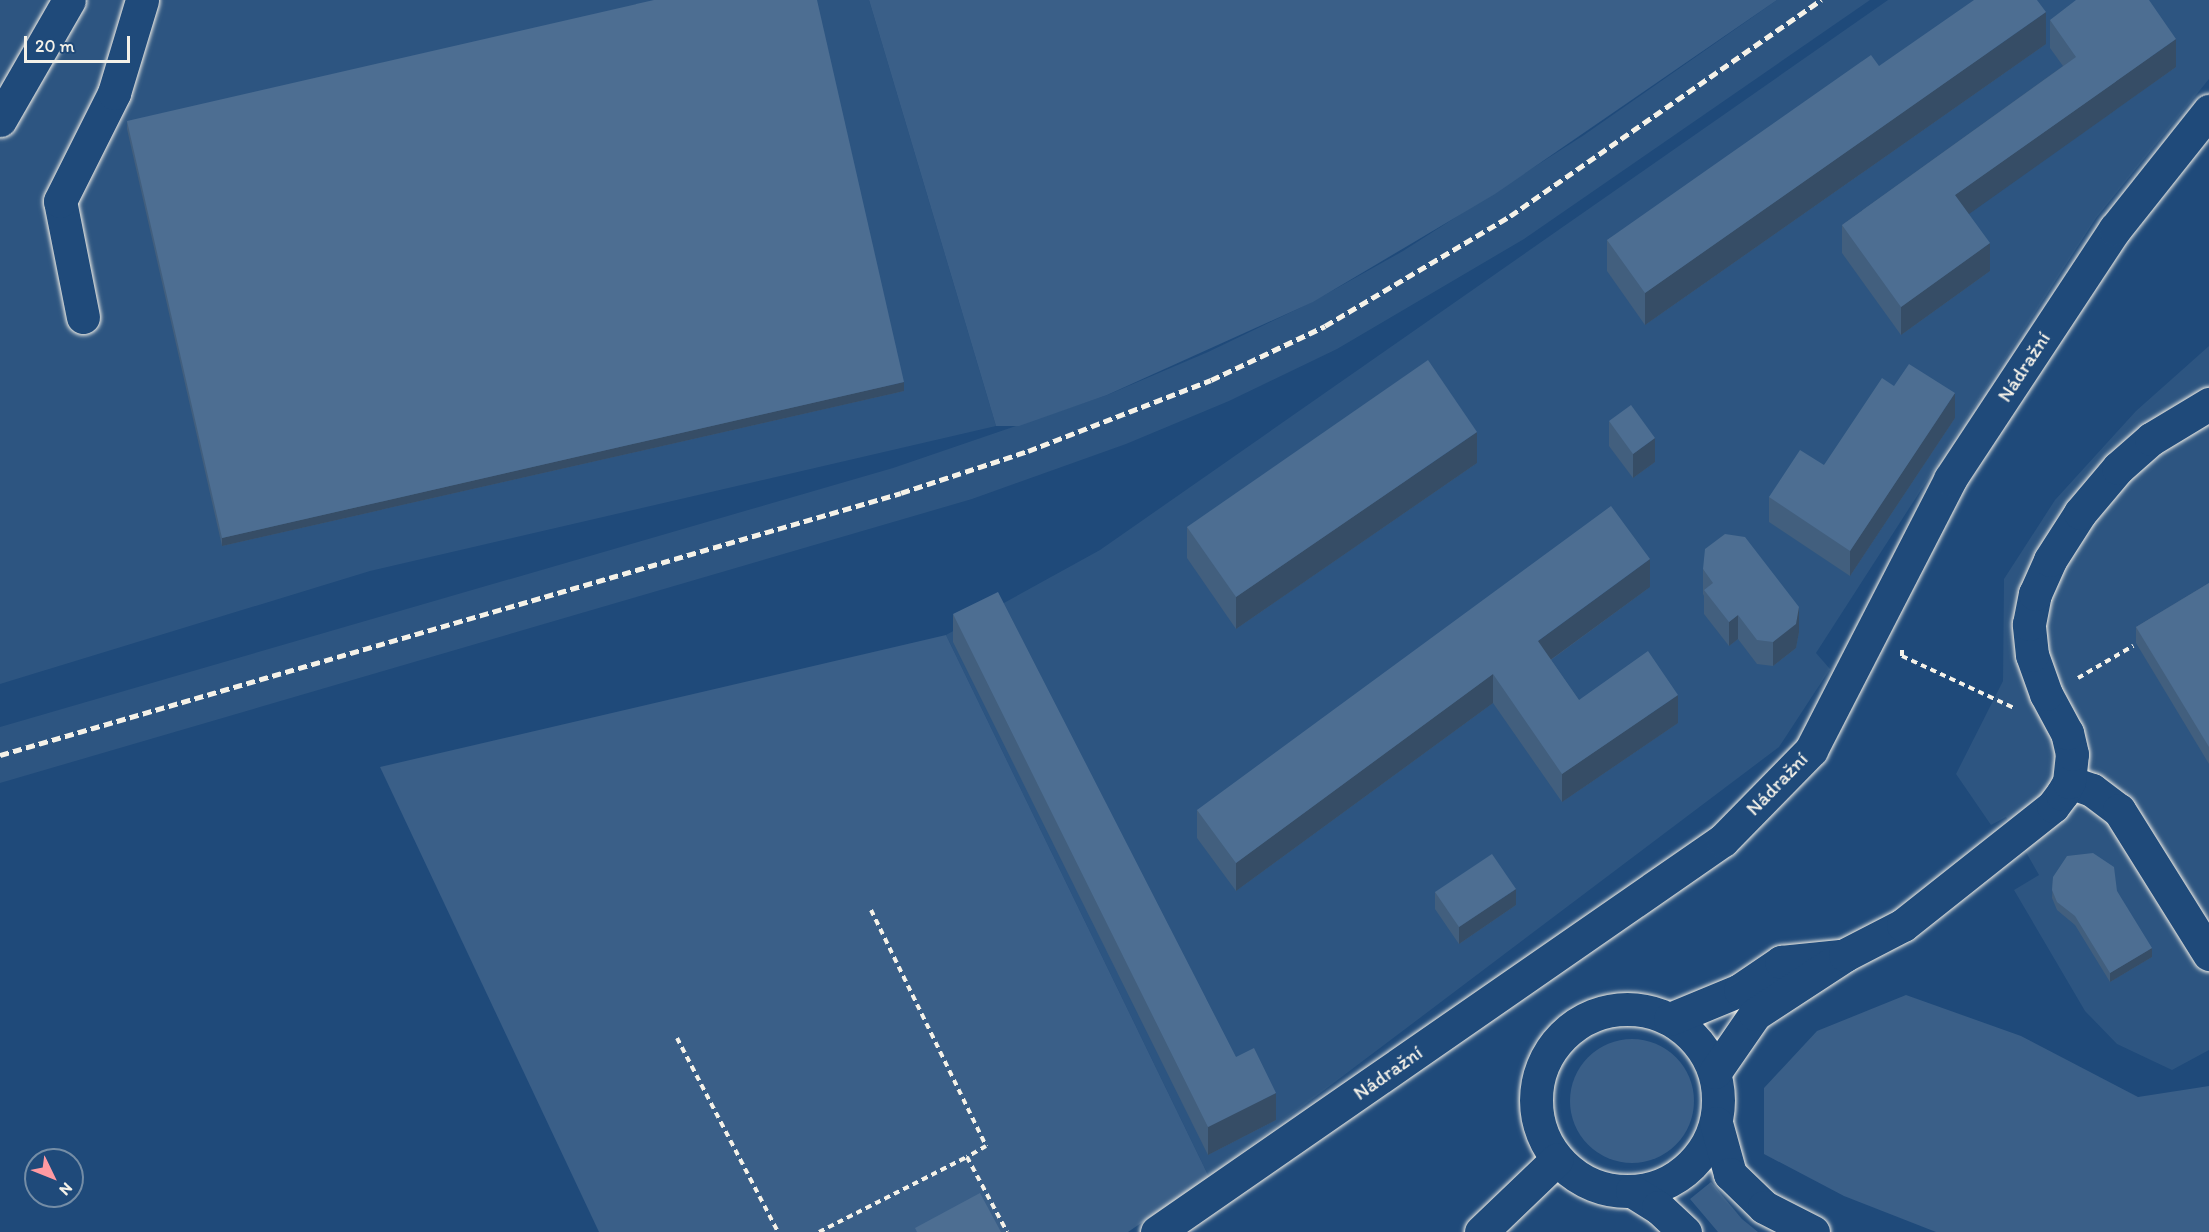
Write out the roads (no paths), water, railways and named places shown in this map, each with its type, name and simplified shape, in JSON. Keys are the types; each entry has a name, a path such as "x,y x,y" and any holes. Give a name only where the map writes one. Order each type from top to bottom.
{"main road":[{"path":"5,100 69,0"},
{"path":"83,317 60,201 114,93 142,0"},
{"name":"Nádražní","path":"1157,1232 1723,840 1811,750 1950,479 2115,229 2209,111"},
{"path":"1714,1072 1755,1014 1845,955 1903,925 2053,806 2068,782 2072,754 2067,733 2046,694 2032,655 2029,624 2035,594 2050,560 2080,513 2118,468 2151,439 2209,404"},
{"path":"2068,782 2092,790 2119,810 2200,918 2209,954"},
{"path":"1670,1018 1740,990 1781,962 1845,955"},
{"path":"1616,1009 1643,1010 1670,1018 1698,1041 1714,1072 1719,1097 1716,1123 1704,1149 1685,1170 1661,1185 1632,1191 1604,1189 1578,1178 1557,1159 1542,1135 1536,1108 1537,1080 1548,1053 1565,1032 1589,1016 1616,1009"},
{"path":"1716,1123 1730,1174 1764,1208 1813,1232"},
{"path":"1481,1232 1557,1159"},
{"path":"1632,1191 1658,1207 1684,1232"}],"railway":[{"path":"0,755 901,493 1028,451 1211,380 1325,326 1510,216 1821,0"}]}
